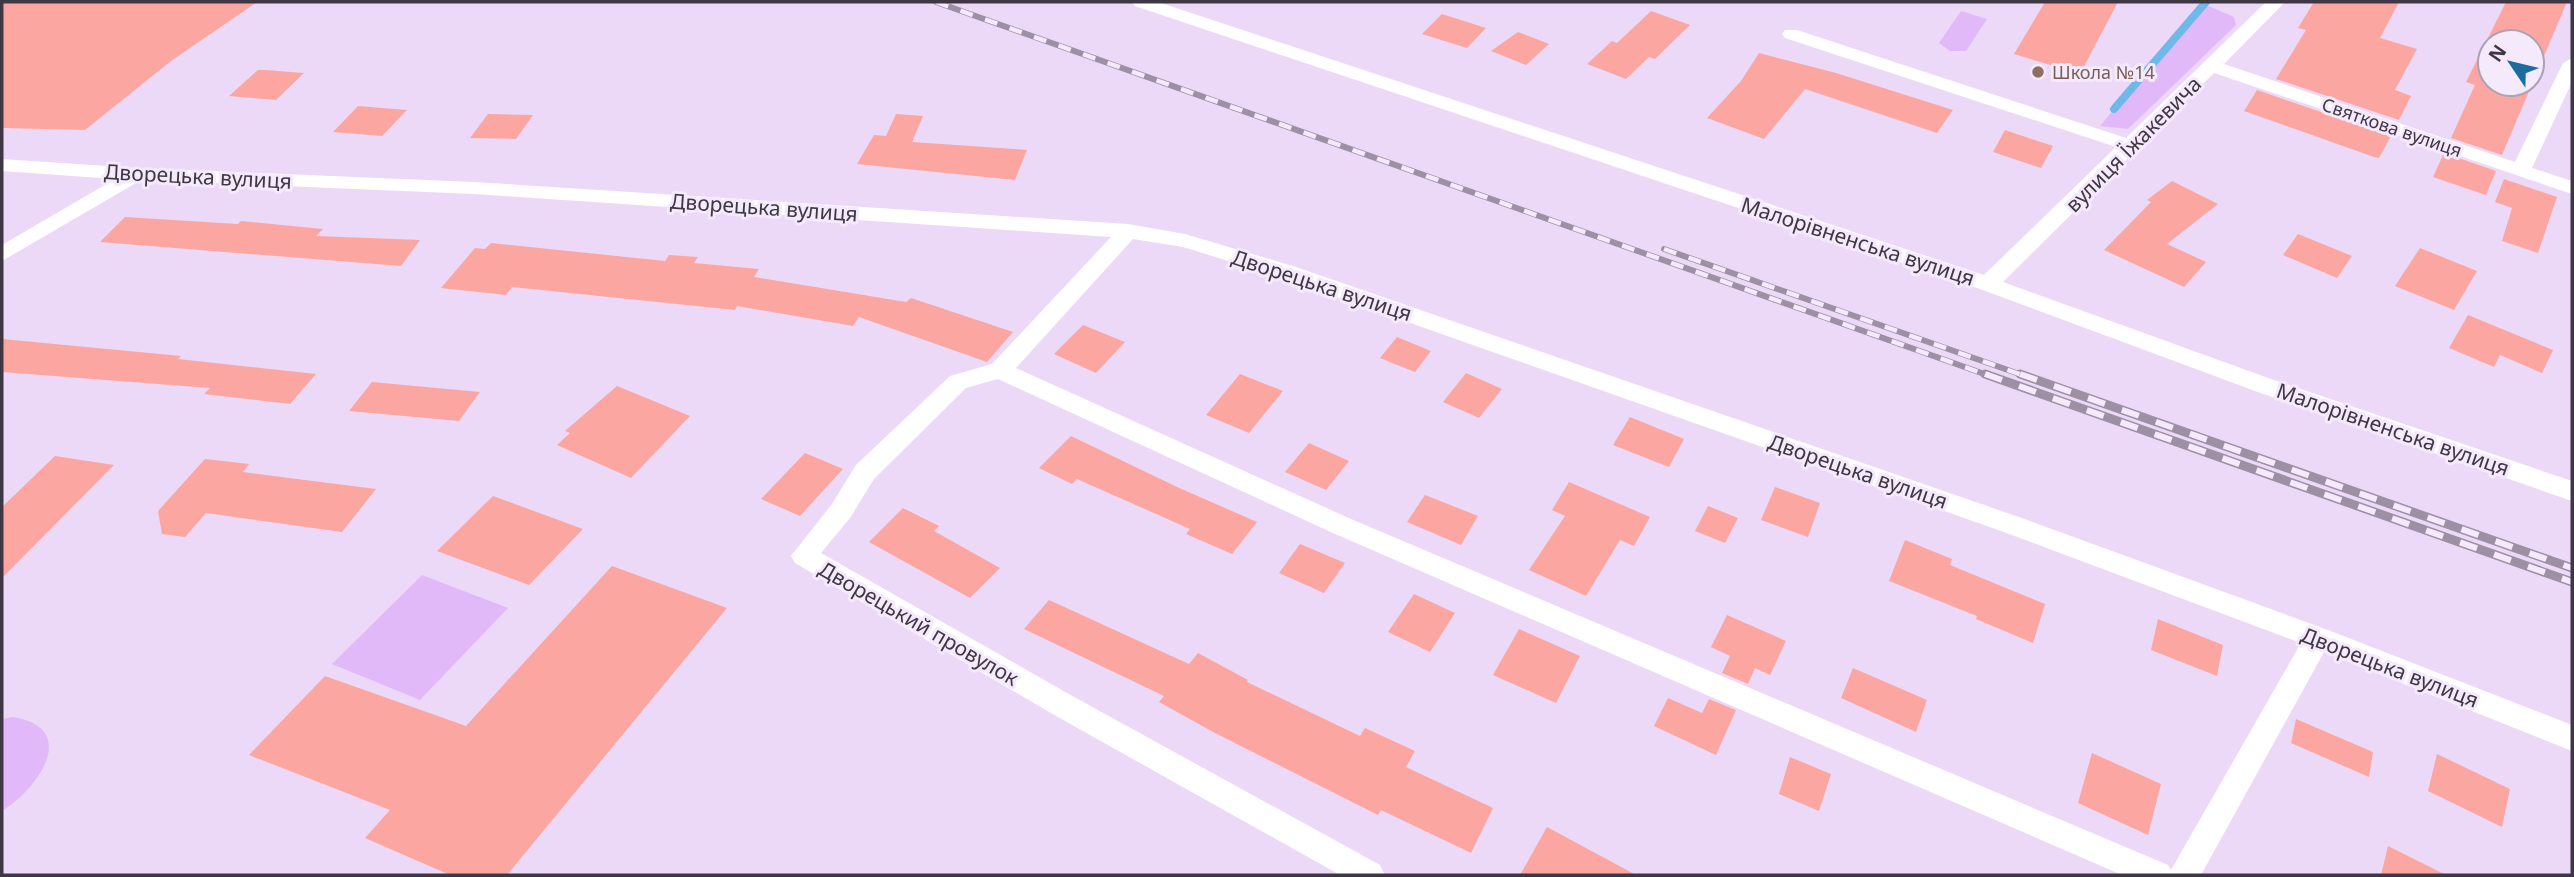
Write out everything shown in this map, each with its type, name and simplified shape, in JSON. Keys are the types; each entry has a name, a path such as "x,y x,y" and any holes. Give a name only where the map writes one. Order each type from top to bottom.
{"street":[{"name":"Малорівненська вулиця","path":"1141,2 1988,285 2263,385 2572,491"},
{"name":"вулиця Їжакевича","path":"1988,285 2276,2"},
{"path":"1791,34 2131,146"},
{"path":"2521,170 2572,63"},
{"name":"Святкова вулиця","path":"2212,66 2572,188"},
{"name":"Дворецька вулиця","path":"2,164 137,174 474,188 1128,231 1185,241 1288,272 2010,524 2318,638 2572,738"},
{"path":"2,254 137,174"},
{"path":"1128,231 1000,370 1342,526 2157,875"},
{"name":"Дворецький провулок","path":"1000,370 958,382 866,472 841,511 804,556 1066,707 1369,875"},
{"path":"2185,875 2318,638"}],"shaded area":[{"path":"2202,3 2234,17 2236,25 2128,129 2100,126"},
{"path":"1961,11 1987,19 1966,51 1950,51 1939,43"},
{"path":"422,575 508,608 420,700 332,664"},
{"path":"13,717 34,723 45,733 49,746 39,774 16,801 2,811 2,719"}],"building":[{"path":"2,2 257,2 171,61 85,130 2,128"},
{"path":"2045,2 2118,2 2080,74 2014,54"},
{"path":"2314,2 2399,2 2380,38 2417,49 2395,90 2411,96 2399,120 2276,79 2306,30 2298,28"},
{"path":"2506,2 2567,2 2546,51 2546,28 2493,28"},
{"path":"1651,11 1690,25 1655,59 1649,57 1626,79 1587,64 1612,41 1617,43"},
{"path":"1442,14 1486,28 1467,48 1422,34"},
{"path":"1518,32 1549,44 1526,65 1491,51"},
{"path":"1759,53 1836,73 1953,110 1937,133 1805,89 1764,139 1707,118 1741,81"},
{"path":"2476,62 2476,98 2526,98 2502,155 2451,138 2475,85 2466,82"},
{"path":"258,70 304,73 276,100 229,96"},
{"path":"2257,90 2391,136 2379,158 2374,157 2244,111"},
{"path":"358,106 407,110 382,136 333,132"},
{"path":"488,114 533,115 516,139 470,138"},
{"path":"896,114 923,116 912,142 1027,150 1015,180 857,164 874,135 886,136"},
{"path":"2005,130 2053,146 2041,168 1993,152"},
{"path":"2444,153 2496,171 2486,195 2433,177"},
{"path":"2504,179 2557,197 2538,253 2502,241 2512,208 2495,202"},
{"path":"2172,181 2218,204 2167,244 2206,262 2184,287 2104,250 2151,202 2147,200"},
{"path":"125,217 238,224 241,221 323,229 316,236 420,240 401,266 100,242"},
{"path":"2298,234 2352,256 2337,278 2283,255"},
{"path":"491,243 665,261 669,255 698,257 694,263 759,269 754,277 906,302 911,298 1013,332 987,362 859,317 853,326 737,306 735,310 512,287 506,295 441,288 475,248 485,249"},
{"path":"2420,248 2477,271 2454,310 2395,286"},
{"path":"2468,315 2553,350 2542,373 2500,355 2494,367 2449,348"},
{"path":"1083,325 1125,342 1096,373 1054,354"},
{"path":"1397,337 1431,351 1415,372 1380,358"},
{"path":"2,339 181,356 178,359 316,374 290,404 204,394 210,388 2,372"},
{"path":"1466,373 1502,389 1479,418 1443,402"},
{"path":"1240,374 1283,391 1249,433 1206,415"},
{"path":"372,382 480,392 459,421 349,411"},
{"path":"617,386 690,416 631,478 557,445 570,433 565,431"},
{"path":"1630,417 1684,439 1669,467 1613,445"},
{"path":"1071,436 1257,522 1232,554 1186,534 1190,529 1077,479 1072,484 1039,468"},
{"path":"1309,443 1349,461 1326,490 1285,472"},
{"path":"805,453 843,469 800,516 761,499"},
{"path":"55,456 114,465 2,578 2,507"},
{"path":"205,459 249,464 243,472 376,489 342,532 206,513 185,537 162,534 158,511"},
{"path":"1569,482 1650,517 1634,546 1620,540 1586,596 1529,570 1565,516 1552,510"},
{"path":"1775,487 1820,503 1808,537 1761,520"},
{"path":"1425,495 1478,516 1461,545 1407,522"},
{"path":"493,496 583,529 529,585 437,551"},
{"path":"1708,506 1738,518 1725,543 1695,531"},
{"path":"903,508 939,526 934,531 1000,568 970,598 869,542"},
{"path":"1905,540 1952,559 1950,565 2045,604 2033,643 1976,619 1977,616 1889,581"},
{"path":"1300,544 1345,563 1324,593 1279,573"},
{"path":"612,566 727,608 507,875 450,875 365,838 390,810 249,755 325,676 466,726"},
{"path":"1414,594 1455,613 1430,652 1388,632"},
{"path":"1049,600 1189,664 1198,653 1248,680 1247,682 1360,736 1365,728 1415,751 1406,767 1493,808 1471,853 1381,810 1378,815 1159,702 1164,696 1024,629"},
{"path":"1727,615 1786,641 1770,675 1755,668 1748,684 1722,673 1730,656 1711,647"},
{"path":"2158,619 2223,645 2217,676 2151,650"},
{"path":"1519,629 1580,656 1556,703 1493,675"},
{"path":"1853,668 1927,700 1916,732 1841,698"},
{"path":"1668,698 1702,713 1709,699 1736,710 1716,755 1654,726"},
{"path":"2296,719 2373,752 2369,777 2291,743"},
{"path":"2092,753 2161,784 2148,835 2078,803"},
{"path":"2437,754 2510,789 2502,827 2428,791"},
{"path":"1790,757 1831,774 1819,811 1779,794"},
{"path":"1547,827 1636,875 1520,875"},
{"path":"2388,846 2446,875 2381,875"}],"waterway":[{"path":"2114,109 2206,2"}],"railway":[{"path":"936,2 1990,376"},
{"path":"1664,249 2025,376"},
{"path":"1985,374 2572,582"},
{"path":"2020,374 2572,568"}],"place":[{"name":"Школа №14","path":"2038,72"}]}
